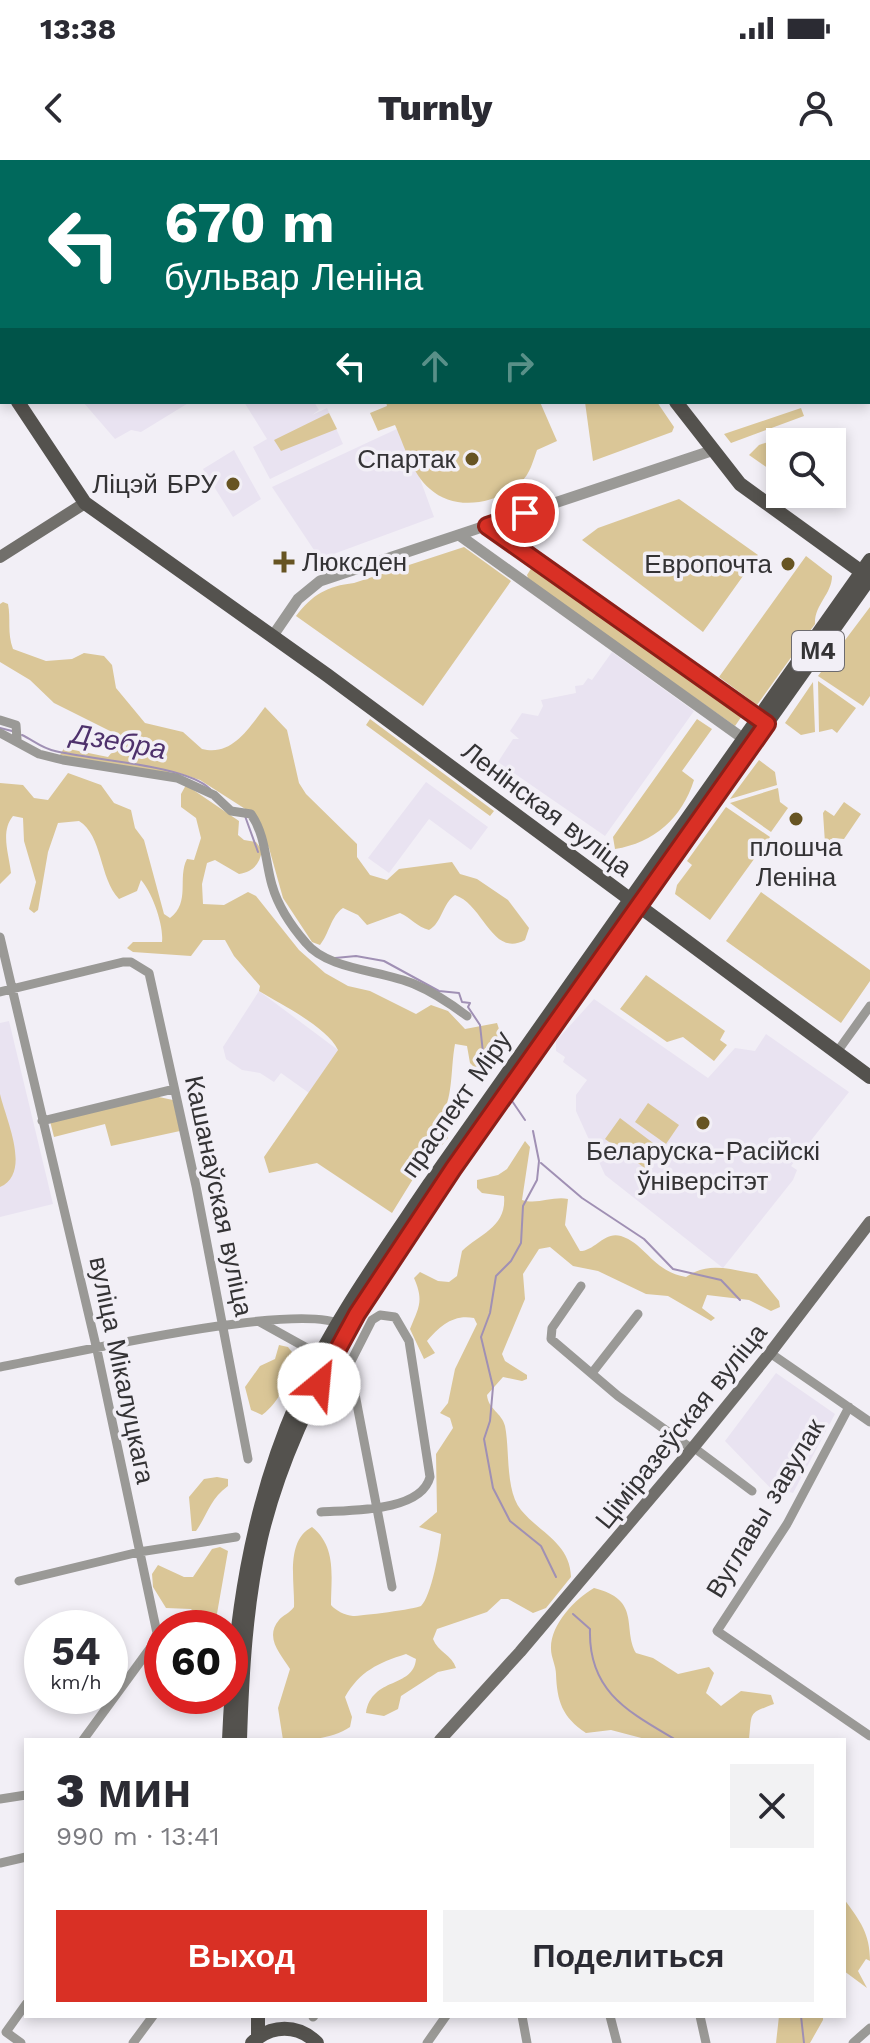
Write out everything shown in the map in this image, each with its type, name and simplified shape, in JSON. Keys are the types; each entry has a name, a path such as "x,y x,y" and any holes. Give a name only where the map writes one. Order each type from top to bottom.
{"main road":[{"path":"19,404 89,500"},
{"path":"28,404 89,500"},
{"path":"678,404 728,471 756,498 867,570"},
{"path":"0,557 89,500"},
{"name":"Ленінская вуліца","path":"89,500 275,633 839,1049 870,1068"},
{"name":"праспект Міру","path":"240,1738 242,1682 261,1538 307,1408 344,1326 463,1145 867,570"},
{"name":"Ленінская вуліца","path":"839,1049 870,1077"},
{"name":"Ціміразеўская вуліца","path":"444,1738 692,1448 770,1353 870,1222"},
{"name":"праспект Міру","path":"229,1738 232,1685 251,1537 266,1482 298,1400 326,1362"},
{"path":"255,2040 258,2018"},
{"path":"293,2018 300,2031 317,2043"},
{"path":"255,2040 278,2029 300,2031"}],"street":[{"path":"275,633 298,599 320,581 714,450"},
{"path":"487,526 762,721"},
{"path":"459,535 748,742"},
{"path":"0,720 16,725 17,739"},
{"path":"0,733 17,739 39,754 177,778 214,795 231,811 251,814 268,856 273,887 286,915 307,945 332,963 369,969 415,984 467,1016"},
{"name":"вуліца Мікалуцкага","path":"0,937 97,1350 157,1633 151,1647 84,1738"},
{"name":"Кашанаўская вуліца","path":"12,990 123,962 131,962 149,973 224,1326 248,1459"},
{"path":"0,992 12,990"},
{"path":"839,1049 870,1006"},
{"path":"42,1121 174,1089"},
{"path":"581,1286 550,1335 553,1342 752,1491"},
{"path":"592,1373 638,1314"},
{"path":"321,1512 377,1507 409,1500 423,1492 430,1477 412,1352 406,1331 395,1317 380,1315 372,1320 342,1379"},
{"path":"0,1367 224,1326 326,1318 344,1326"},
{"path":"276,1324 326,1362 355,1394 392,1587"},
{"path":"770,1353 870,1422"},
{"name":"Вуглавы завулак","path":"849,1407 787,1524 717,1631 870,1736"},
{"path":"19,1581 139,1552 236,1537"},
{"path":"0,1799 24,1795"},
{"path":"0,1863 24,1857"},
{"path":"21,2043 6,2032 24,2007"},
{"path":"133,2043 152,2018"},
{"path":"427,2043 445,2018"},
{"path":"522,2018 527,2043"},
{"path":"611,2018 617,2043"},
{"path":"700,2018 706,2043"},
{"path":"853,2043 870,2028"}],"shaded area":[{"path":"85,404 187,404 141,432 131,430 115,439"},
{"path":"245,404 315,404 319,410 312,415 327,408 343,444 270,479 253,447 267,439"},
{"name":"Спартак","path":"541,404 557,441 537,450 527,475 512,490 489,500 452,501 430,489 418,475 395,425 378,431 370,413 387,406"},
{"path":"585,404 658,404 674,427 672,432 593,461"},
{"path":"801,408 804,416 731,443 724,434"},
{"path":"329,413 337,429 281,451 274,440"},
{"path":"401,427 434,517 320,559 272,487"},
{"path":"766,443 766,467 749,455"},
{"name":"Ліцэй БРУ","path":"234,450 261,499 233,517 203,469"},
{"path":"679,499 758,555 703,632 582,540 598,528"},
{"path":"464,547 511,581 423,706 296,616 308,602 328,589"},
{"path":"806,556 832,576 831,582 817,611 815,624 757,705 719,677"},
{"path":"532,567 538,567 744,713 735,726 529,581 527,575"},
{"path":"0,604 8,604 13,649 46,661 72,659 84,653 104,656 112,665 116,688 145,723 183,732 202,749 222,749 231,745 246,732 265,707 287,730 299,783 306,794 357,844 357,857 370,875 387,880 399,869 452,862 460,874 477,879 508,900 529,928 525,940 514,944 504,942 474,909 455,895 429,930 400,913 367,925 358,915 343,908 320,945 312,942 283,898 269,848 250,812 200,780 179,773 137,771 60,755 64,748 108,757 117,746 112,732 54,703 30,680 0,662"},
{"path":"870,607 870,696 863,706 818,676"},
{"path":"612,652 694,711 605,836 498,762 513,739 519,739 510,731 522,713 538,716 543,706 541,700 576,693 575,686 583,685 588,678 592,680"},
{"path":"818,681 856,708 837,733 832,729 819,732"},
{"path":"813,682 815,732 801,735 785,723"},
{"path":"370,719 494,811 490,816 366,725"},
{"path":"697,719 712,729 682,771 694,780 682,806 654,835 615,849 613,837"},
{"path":"759,760 775,772 777,785 730,799"},
{"path":"68,773 101,785 114,803 131,810 135,828 144,840 164,914 170,918 180,905 184,866 187,859 194,860 201,838 196,818 181,807 181,794 186,785 239,821 238,835 244,840 256,842 262,850 255,866 244,873 239,874 215,860 207,863 202,884 203,904 224,905 248,892 256,896 299,950 325,973 348,986 370,991 416,1014 431,1005 448,1011 465,1029 497,1023 500,1032 478,1071 470,1063 467,1046 455,1044 449,1094 439,1121 448,1138 413,1179 392,1213 317,1163 269,1173 264,1157 338,1050 314,1025 259,991 260,986 234,956 225,940 203,940 191,956 133,952 127,948 133,942 162,942 156,909 141,880 137,891 119,899 108,880 93,837 79,821 58,823 48,852 38,910 34,913 29,909 36,882 24,841 23,818 13,816 6,836 11,873 0,884 0,783 23,785 34,798 48,800"},
{"path":"426,782 488,827 471,850 429,819 389,873 368,858"},
{"path":"778,788 780,802 788,808 771,832 730,803"},
{"path":"844,802 861,814 844,839 833,838 825,843 823,813 825,810 834,816"},
{"path":"726,807 770,837 710,920 675,894 677,885 692,865 687,861"},
{"path":"761,892 870,970 870,981 841,1023 726,941"},
{"path":"646,975 725,1031 720,1040 727,1045 714,1061 683,1037 667,1042 620,1009"},
{"path":"259,991 338,1050 309,1093 281,1073 274,1082 260,1073 242,1070 226,1059 223,1047"},
{"name":"Беларуска-Расійскі ўніверсітэт","path":"594,999 708,1078 735,1048 755,1051 766,1034 849,1092 791,1166 797,1170 793,1180 723,1268 605,1175 576,1111 576,1095 587,1080 563,1062 565,1057 556,1051 556,1041"},
{"path":"9,1021 53,1204 0,1217 0,1023"},
{"path":"0,1094 16,1158 9,1180 0,1187"},
{"path":"154,1096 173,1100 180,1131 111,1146 105,1124 54,1137 50,1121"},
{"path":"648,1103 679,1125 666,1144 635,1122"},
{"path":"620,1118 661,1149 646,1169 605,1139"},
{"path":"525,1141 530,1147 522,1200 568,1199 565,1225 580,1251 615,1235 630,1240 657,1264 674,1274 686,1277 712,1268 757,1274 779,1301 780,1307 771,1311 749,1300 707,1295 702,1308 715,1318 711,1321 668,1296 646,1294 598,1271 573,1266 550,1247 539,1249 523,1274 525,1299 502,1354 505,1361 527,1375 527,1379 522,1381 503,1377 487,1395 505,1426 510,1481 516,1502 560,1547 571,1577 546,1608 533,1613 508,1599 501,1599 487,1612 437,1629 433,1639 456,1668 438,1672 401,1696 398,1709 384,1716 366,1713 376,1693 408,1675 413,1668 416,1659 406,1654 371,1669 351,1688 345,1697 352,1717 350,1727 326,1737 283,1738 278,1708 290,1669 276,1646 273,1633 279,1620 294,1607 293,1563 298,1542 304,1533 312,1527 326,1544 332,1573 331,1605 335,1609 358,1616 417,1607 425,1601 441,1534 419,1527 437,1512 436,1454 453,1428 450,1418 440,1413 448,1403 455,1369 477,1324 474,1318 466,1317 448,1322 427,1341 435,1353 424,1359 410,1329 419,1304 414,1278 420,1272 438,1281 449,1282 457,1276 462,1251 497,1223 504,1207 504,1196 482,1193 477,1188 477,1180 498,1175 507,1169"},
{"path":"279,1345 288,1347 295,1356 283,1388 262,1415 251,1410 245,1387 260,1366 275,1359"},
{"path":"776,1373 835,1414 793,1493 786,1491 780,1498 725,1441"},
{"path":"204,1479 228,1479 228,1486 213,1501 196,1531 192,1531 189,1497"},
{"path":"220,1547 228,1551 218,1610 166,1608 153,1587 152,1574 158,1565 184,1577 193,1577 212,1549"},
{"path":"594,1588 619,1600 628,1616 636,1653 653,1658 678,1674 709,1667 714,1673 706,1693 721,1706 741,1691 771,1695 774,1704 755,1712 749,1738 641,1738 611,1730 586,1733 566,1714 560,1700 551,1652 559,1622 579,1599"},
{"path":"846,1902 859,1921 868,1943 870,1961 866,1959 858,1971 867,1988 846,1972"},
{"path":"779,2018 823,2018 810,2043 776,2043"}],"waterway":[{"name":"Дзебра","path":"0,728 12,731"},
{"name":"Дзебра","path":"22,735 50,750 181,774 210,789"},
{"name":"Дзебра","path":"245,816 258,852"},
{"name":"Дзебра","path":"335,958 356,956 384,961 439,991 459,993 462,1002 470,1003 468,1007 480,1025 484,1062"},
{"name":"Дзебра","path":"510,1098 525,1120"},
{"name":"Дзебра","path":"533,1131 539,1161 537,1180 523,1206 521,1243 511,1261 496,1276 490,1313 481,1337 493,1387 490,1421 484,1439 493,1488 510,1521 541,1546 556,1577"},
{"path":"541,1163 582,1198 644,1239 673,1269 721,1280 740,1300"},
{"name":"Дзебра","path":"573,1614 590,1629 596,1669 615,1698 642,1720 673,1738"},
{"name":"Дзебра","path":"801,2018 804,2043"}],"place":[{"name":"Спартак","path":"472,459"},
{"name":"Ліцэй БРУ","path":"233,484"},
{"name":"Люксден","path":"284,562"},
{"name":"Европочта","path":"788,564"},
{"name":"плошча Леніна","path":"796,819"},
{"name":"Беларуска-Расійскі ўніверсітэт","path":"703,1123"}],"route":[{"path":"319,1384 357,1314 453,1169 767,724 487,526 525,513"}]}
